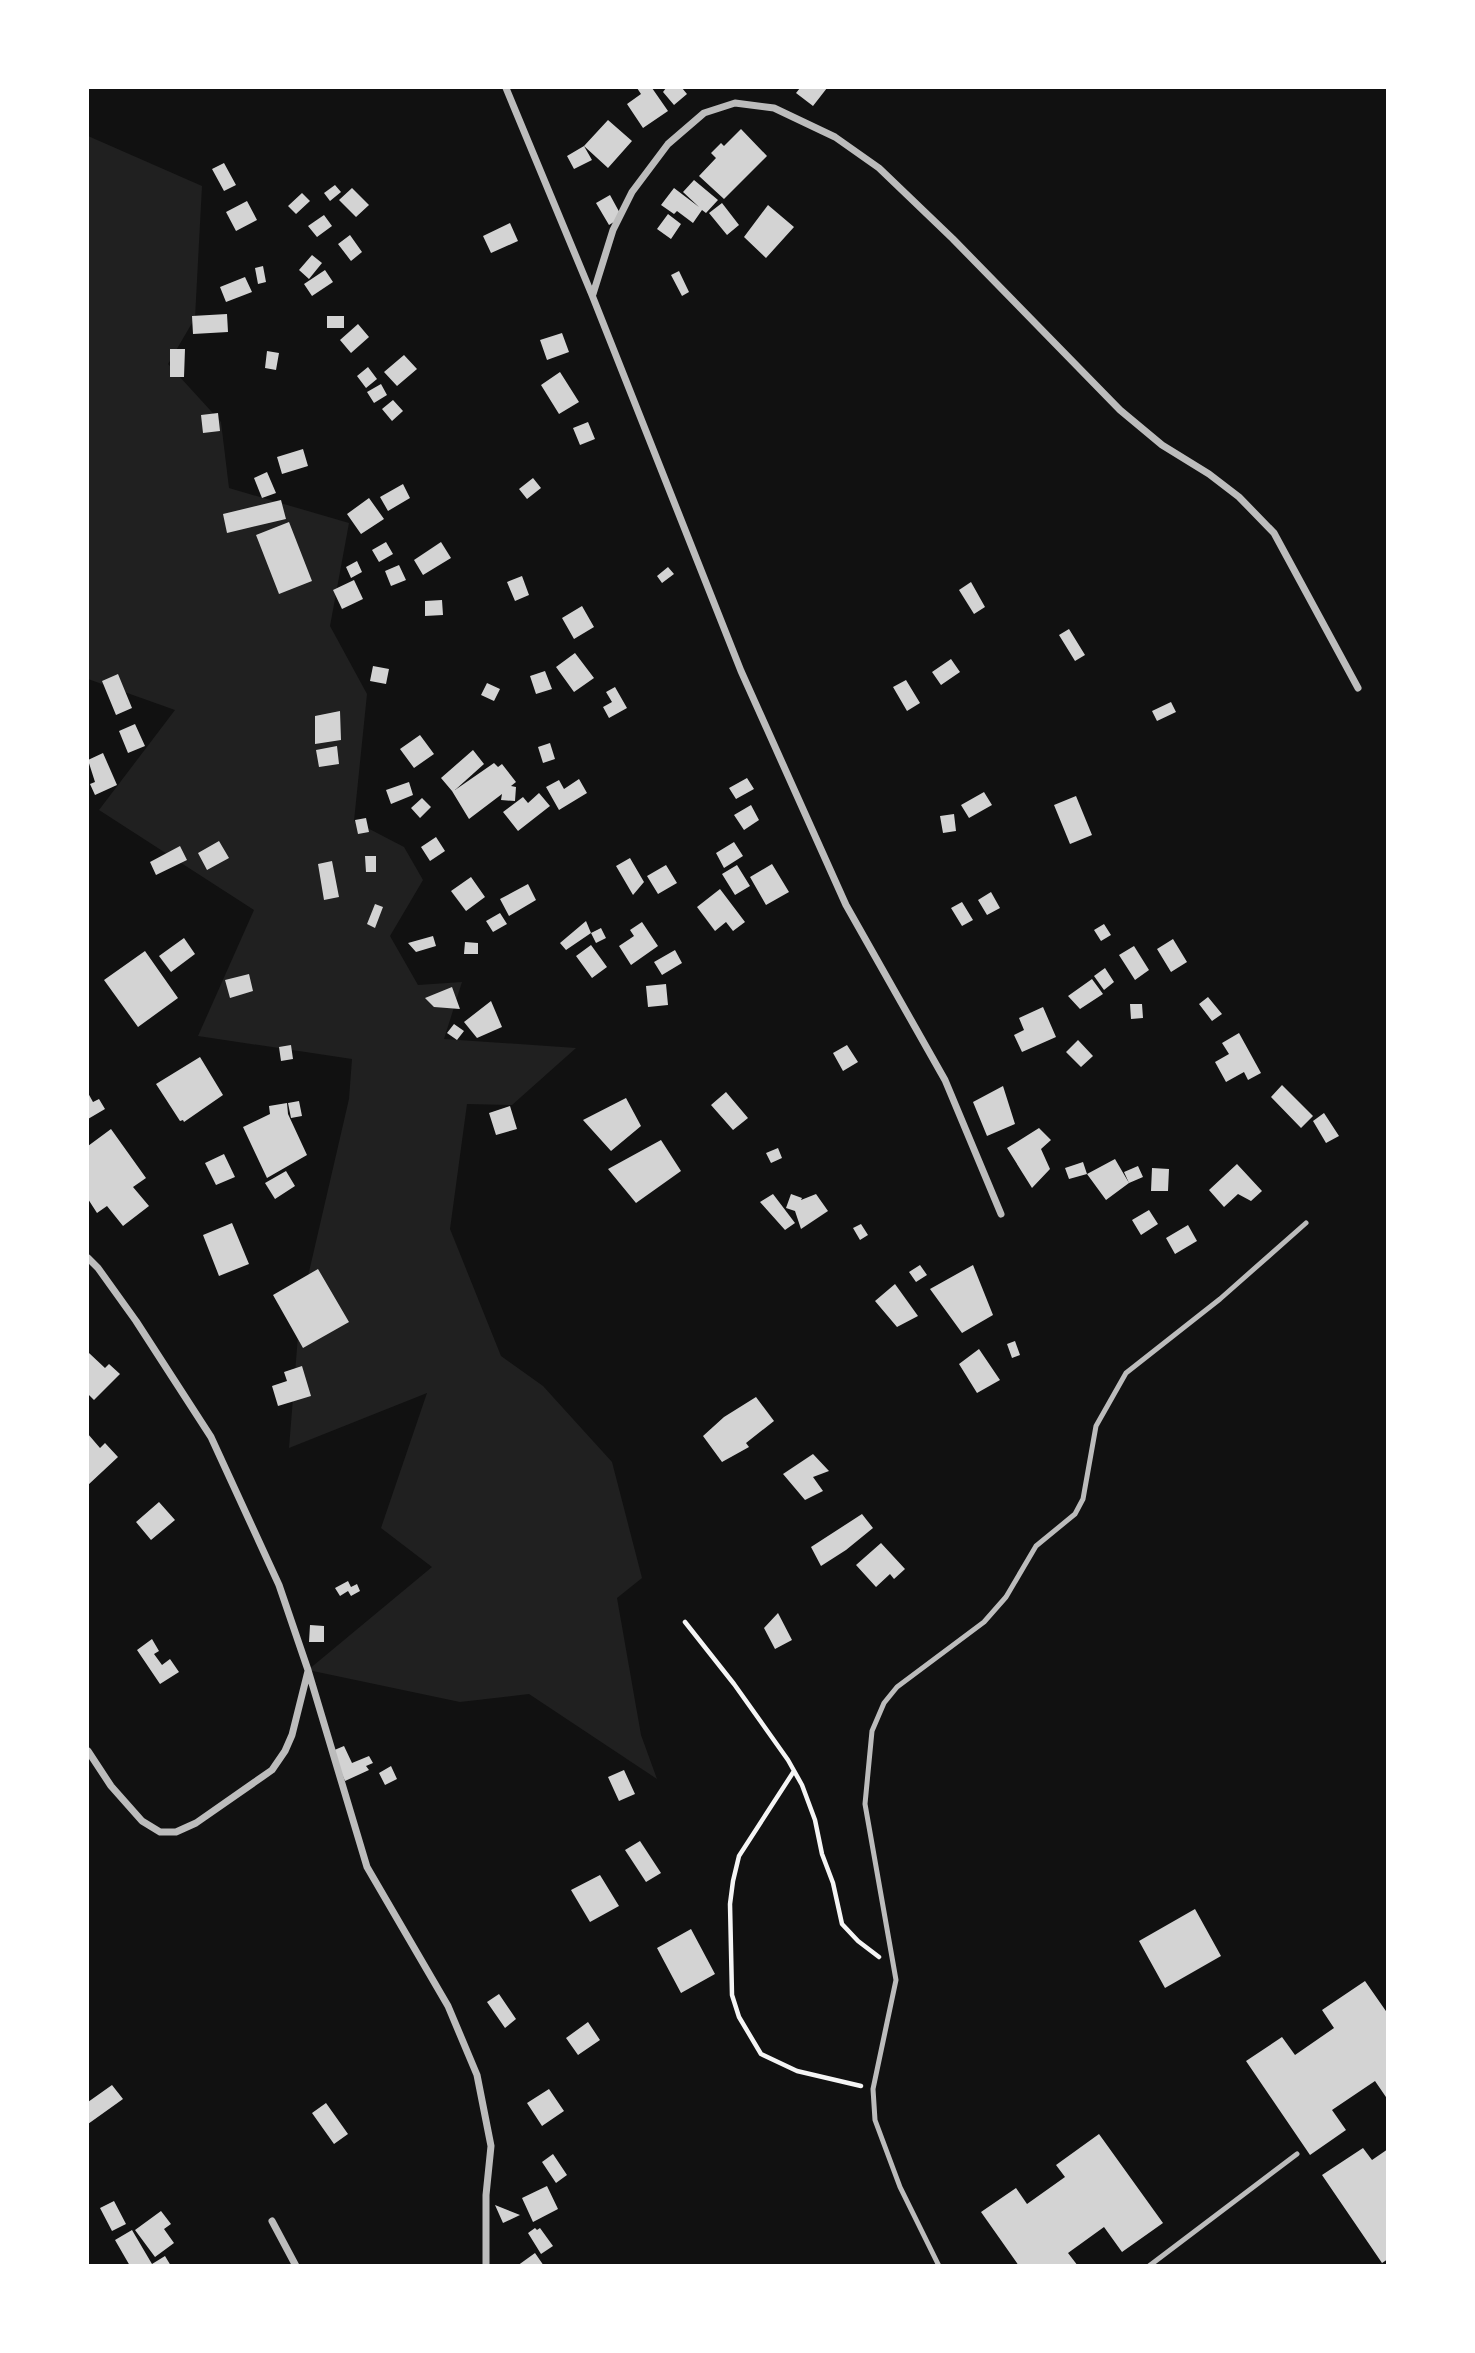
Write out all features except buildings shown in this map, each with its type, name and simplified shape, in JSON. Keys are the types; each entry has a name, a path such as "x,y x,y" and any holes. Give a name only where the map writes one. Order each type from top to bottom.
{"street":[{"path":"506,88 747,683 846,905 945,1080 1001,1214"},
{"path":"592,295 613,230 632,192 668,145 704,114 735,103 774,108 835,137 879,168 953,239 1120,410 1162,445 1229,489 1274,533 1358,688"},
{"path":"88,1258 136,1321 211,1437 279,1585 308,1670 367,1867 448,2006 477,2074 491,2146 486,2195 486,2266"},
{"path":"88,1751 111,1786 142,1821 160,1832 176,1832 196,1823 272,1770 292,1735 308,1670"},
{"path":"272,2221 296,2266"}],"lane":[{"path":"939,2266 900,2187 875,2120 873,2089 896,1980 865,1804 872,1731 884,1703 897,1686 984,1622 1006,1597 1036,1546 1075,1514 1083,1499 1096,1426 1126,1373 1220,1299 1306,1223"},
{"path":"1149,2266 1297,2154"}],"path":[{"path":"685,1622 734,1684 802,1785 815,1820 842,1924 858,1941 894,1968"},
{"path":"794,1771 739,1856 730,1904 732,1995 739,2017 761,2054 797,2071 873,2089"}],"shaded area":[{"path":"88,136 202,186 195,318 168,364 221,422 229,488 349,523 330,626 367,694 354,821 404,847 423,880 390,936 418,985 462,982 444,1039 576,1048 512,1105 467,1104 450,1229 501,1356 543,1386 612,1462 642,1578 617,1598 641,1735 657,1779 529,1694 460,1702 308,1670 432,1567 381,1528 427,1393 289,1448 300,1311 349,1099 352,1059 198,1036 254,910 99,810 175,710 88,679"}]}
